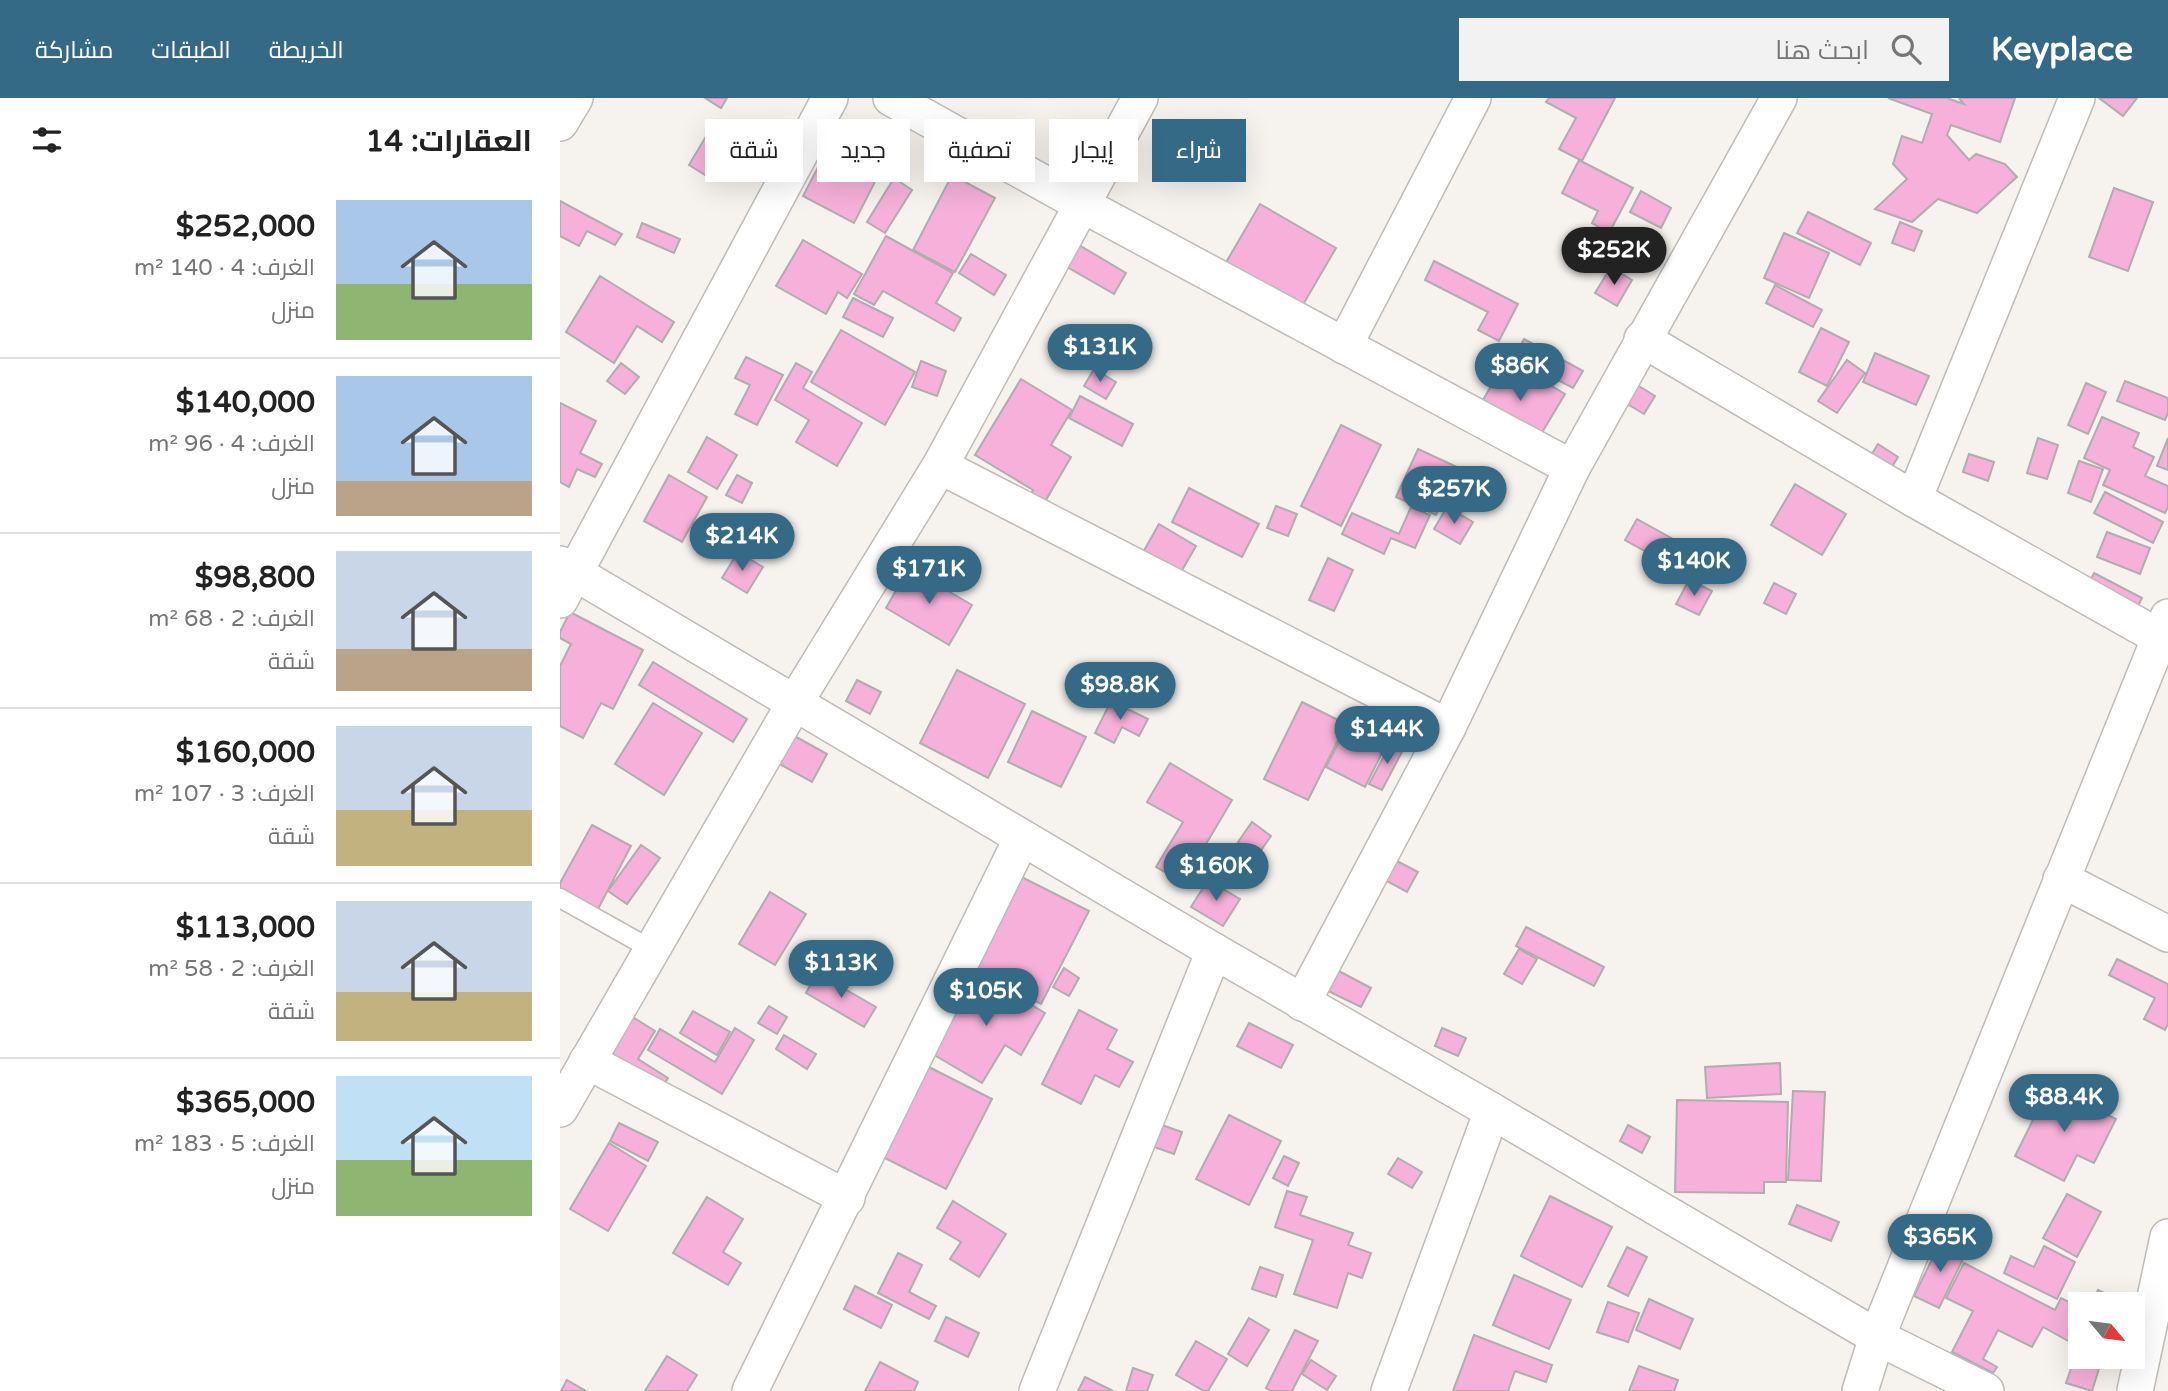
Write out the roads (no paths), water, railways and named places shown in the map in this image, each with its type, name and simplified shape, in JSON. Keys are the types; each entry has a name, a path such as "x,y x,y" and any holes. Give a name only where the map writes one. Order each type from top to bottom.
{"street":[{"path":"560,123 575,98"},
{"path":"830,98 565,579 794,704 1877,1337 1986,1391"},
{"path":"891,98 1081,204 1572,468"},
{"path":"560,1109 794,704 940,466 1140,98"},
{"path":"1344,346 1473,98"},
{"path":"1302,1003 1448,727 1572,468 1779,98"},
{"path":"1914,499 2077,98"},
{"path":"1643,339 1914,499 2165,632 2061,879 1877,1337 1860,1391"},
{"path":"940,466 1448,727"},
{"path":"750,1391 1022,838"},
{"path":"2061,879 2168,934"},
{"path":"1037,1391 1214,951"},
{"path":"587,1061 847,1198"},
{"path":"1390,1391 1492,1111"},
{"path":"2136,1391 2168,1237"}],"lane":[{"path":"560,898 651,949"}]}
